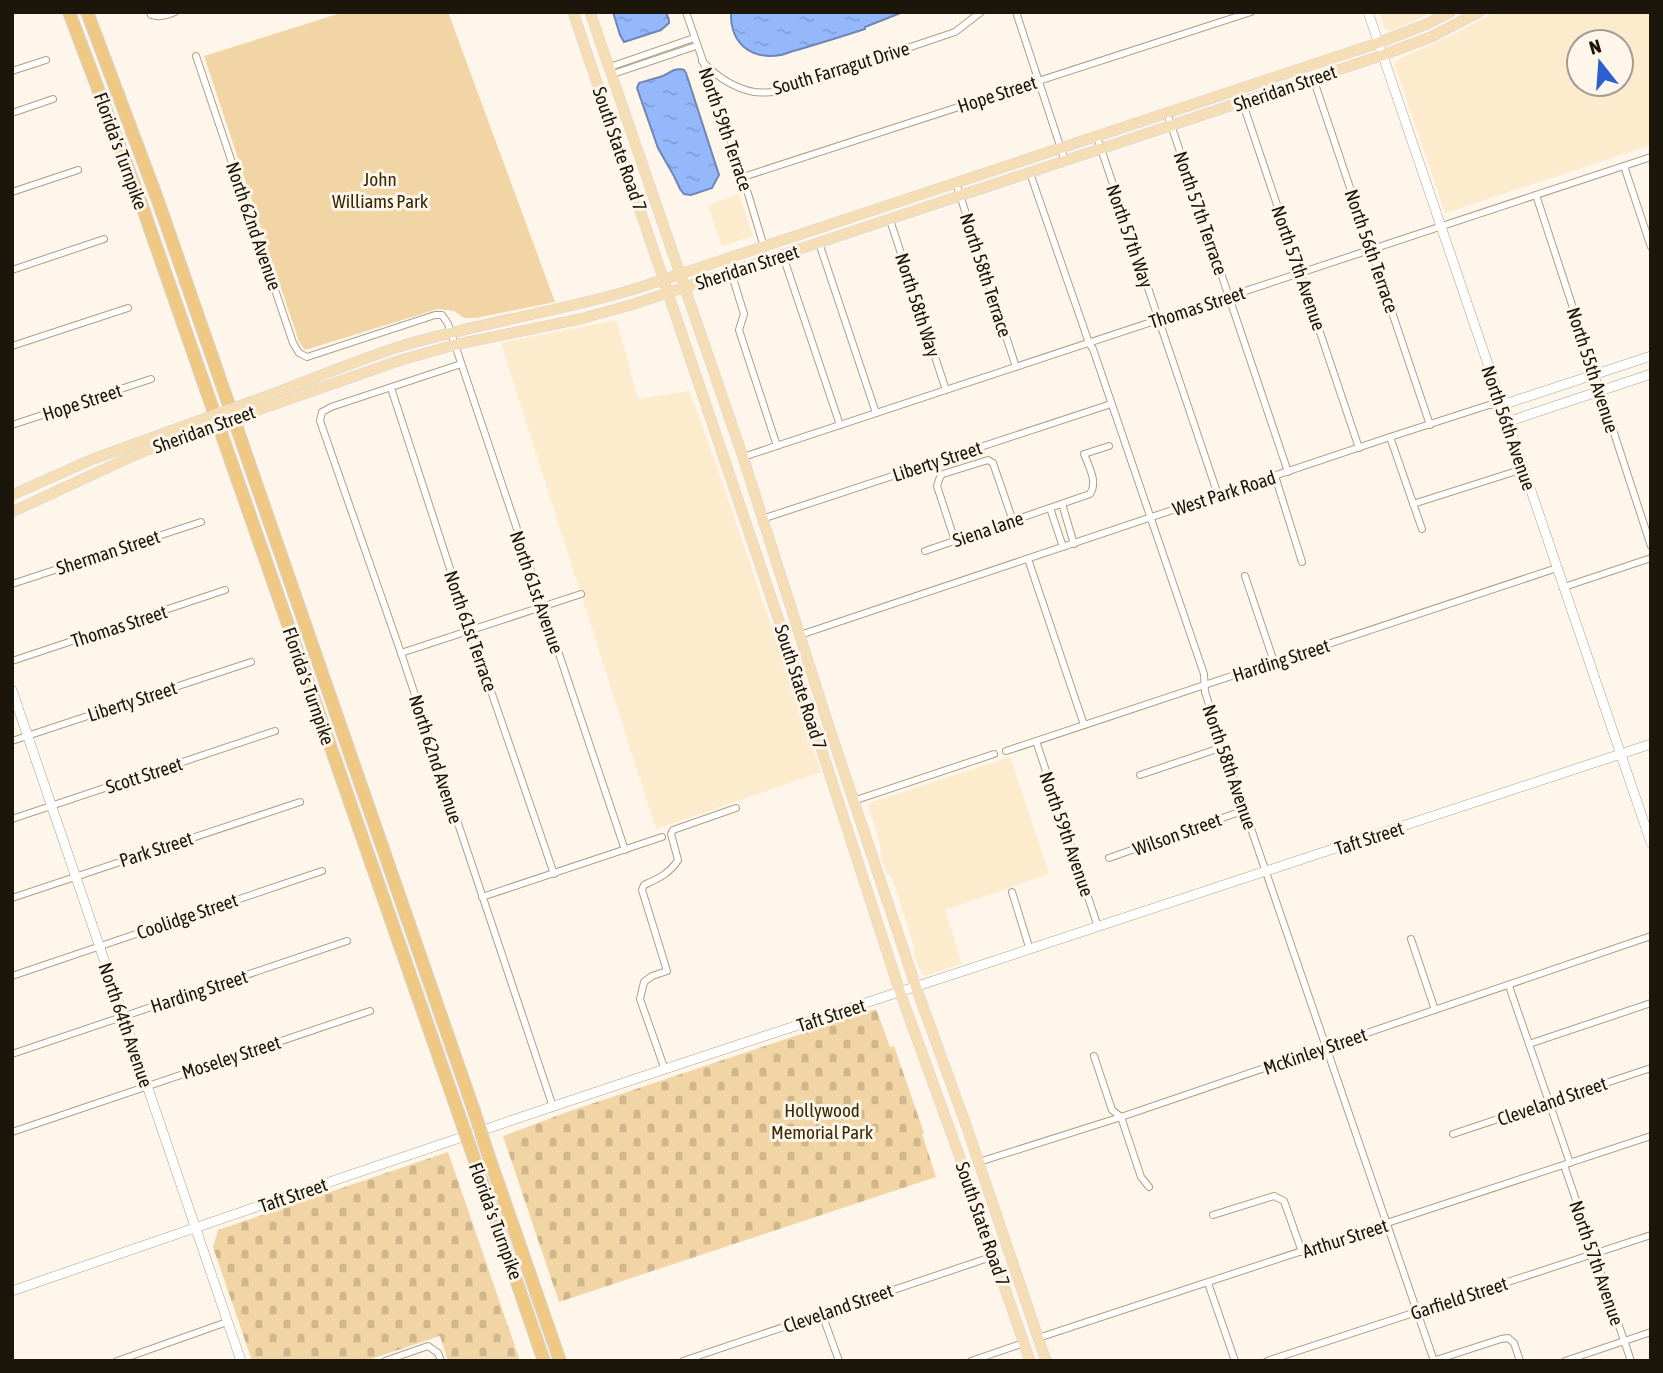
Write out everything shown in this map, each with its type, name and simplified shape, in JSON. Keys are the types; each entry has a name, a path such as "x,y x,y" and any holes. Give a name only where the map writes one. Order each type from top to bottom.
{"highway":[{"name":"Florida's Turnpike","path":"69,12 141,203 544,1361"},
{"name":"Florida's Turnpike","path":"87,12 157,198 560,1361"}],"main road":[{"name":"South State Road 7","path":"573,12 797,671 900,992 1030,1361"},
{"name":"South State Road 7","path":"590,12 742,455 853,802 1046,1361"},
{"name":"Sheridan Street","path":"254,406 398,348 451,333 579,305 664,280 1378,43 1450,12"},
{"name":"Sheridan Street","path":"12,495 93,459 401,360 454,345 580,319 783,256 1383,55 1431,37 1479,12"},
{"path":"588,53 597,66 611,70"},
{"name":"Sheridan Street","path":"12,512 197,426"},
{"path":"721,447 732,447 742,455"},
{"path":"780,623 791,633 800,635"},
{"path":"797,671 807,674 815,682"},
{"path":"836,792 853,802"},
{"path":"847,824 857,826 864,832"},
{"path":"958,1152 968,1161 979,1162"},
{"path":"994,1256 1003,1258 1013,1267"}],"street":[{"path":"150,12 156,16 175,12"},
{"name":"North 59th Terrace","path":"688,12 695,42 743,177 764,247"},
{"name":"South Farragut Drive","path":"702,61 714,74 730,84 754,92 777,92 955,32 981,12"},
{"name":"Hope Street","path":"743,177 1251,12"},
{"name":"North 56th Avenue","path":"1368,12 1650,841"},
{"path":"1017,13 1065,160"},
{"path":"611,70 695,42"},
{"name":"North 62nd Avenue","path":"196,55 293,343 299,353 307,358 435,315 442,315 451,333"},
{"path":"12,71 46,60"},
{"name":"North 56th Terrace","path":"1313,78 1430,425"},
{"name":"North 57th Avenue","path":"1238,89 1359,448"},
{"path":"12,113 53,99"},
{"name":"North 57th Terrace","path":"1167,113 1289,472"},
{"name":"North 57th Way","path":"1097,136 1217,495"},
{"name":"Thomas Street","path":"742,455 777,446 1651,157"},
{"path":"1625,166 1651,247"},
{"path":"12,192 78,170"},
{"name":"North 58th Avenue","path":"1030,173 1204,674 1205,692 1223,747 1433,1361"},
{"name":"North 58th Terrace","path":"956,183 1016,367"},
{"name":"North 55th Avenue","path":"1536,195 1651,545"},
{"name":"North 58th Way","path":"890,220 946,390"},
{"path":"12,270 104,239"},
{"path":"819,243 876,413"},
{"path":"783,256 840,425"},
{"path":"731,272 744,314 739,330 777,446"},
{"path":"12,346 128,308"},
{"name":"North 61st Avenue","path":"451,333 625,850"},
{"name":"West Park Road","path":"800,635 1390,437 1489,405 1511,402 1651,356"},
{"path":"391,388 461,364"},
{"path":"1507,422 1651,374"},
{"name":"Hope Street","path":"12,425 151,379"},
{"name":"North 62nd Avenue","path":"391,388 331,407 322,412 320,421 553,1107"},
{"name":"North 61st Terrace","path":"391,388 554,874"},
{"name":"Liberty Street","path":"762,519 1111,404"},
{"path":"1390,437 1422,529"},
{"name":"Siena lane","path":"925,551 1090,495 1094,482 1084,454 1109,446"},
{"path":"955,541 937,486 943,474 988,460 993,463 1013,520"},
{"path":"1413,504 1523,469"},
{"path":"1275,477 1303,562"},
{"path":"1062,504 1074,544"},
{"name":"Siena lane","path":"1050,508 1063,547"},
{"name":"Sherman Street","path":"13,583 201,522"},
{"path":"1564,587 1651,558"},
{"path":"1028,559 1084,725"},
{"name":"Harding Street","path":"1006,751 1557,568"},
{"path":"1245,576 1274,662"},
{"name":"Thomas Street","path":"12,661 225,590"},
{"path":"401,653 581,594"},
{"name":"Liberty Street","path":"12,741 251,662"},
{"name":"North 64th Avenue","path":"12,690 240,1361"},
{"name":"Scott Street","path":"12,819 275,731"},
{"name":"North 59th Avenue","path":"1036,741 1098,927"},
{"name":"Taft Street","path":"12,1291 553,1107 1651,744"},
{"path":"1140,775 1223,747"},
{"path":"853,802 994,754"},
{"name":"Park Street","path":"12,898 300,802"},
{"path":"665,1070 640,999 644,982 667,971 642,890 645,884 664,876 678,860 671,834 673,830 736,808"},
{"name":"Wilson Street","path":"1109,858 1245,810"},
{"path":"482,897 662,837"},
{"name":"Coolidge Street","path":"12,976 321,871"},
{"path":"1012,892 1030,950"},
{"name":"McKinley Street","path":"979,1162 1509,986 1651,936"},
{"path":"1411,939 1435,1010"},
{"name":"Harding Street","path":"12,1054 347,941"},
{"name":"North 57th Avenue","path":"1509,986 1549,1102 1594,1254 1631,1361"},
{"path":"1529,1044 1651,1003"},
{"name":"Moseley Street","path":"12,1132 370,1011"},
{"path":"1094,1056 1112,1110 1121,1116 1141,1177 1149,1187"},
{"name":"Cleveland Street","path":"1453,1134 1651,1068"},
{"name":"Arthur Street","path":"1038,1338 1651,1136"},
{"path":"1213,1215 1274,1196 1280,1198 1284,1201 1302,1252"},
{"name":"Garfield Street","path":"1267,1361 1651,1235"},
{"name":"Cleveland Street","path":"683,1361 994,1256"},
{"path":"1208,1283 1235,1361"},
{"path":"822,1314 839,1361"},
{"path":"117,1361 227,1322"},
{"path":"1565,1361 1651,1332"},
{"path":"1433,1361 1508,1338 1514,1343 1520,1361"},
{"path":"971,1361 1024,1343"},
{"path":"385,1361 428,1346 438,1353 441,1361"}],"shaded area":[{"path":"1380,12 1433,12 1392,31 1384,27"},
{"path":"1495,12 1651,12 1651,145 1445,213 1395,66 1399,59 1451,36"},
{"path":"739,194 753,236 722,246 708,205"},
{"path":"616,320 638,399 689,391 821,772 656,829 501,343"},
{"path":"1010,757 1049,874 945,910 962,964 923,976 892,878 887,874 882,860 868,805"}],"green space":[{"name":"John Williams Park","path":"344,12 448,12 555,302 476,318 464,318 454,311 438,309 305,350 299,342 204,56"},
{"name":"Hollywood Memorial Park","path":"876,1009 890,1047 894,1046 936,1177 559,1302 503,1136"},
{"path":"448,1152 520,1361 448,1361 440,1336 365,1361 252,1361 213,1247 218,1230"}],"water":[{"path":"613,12 666,12 669,23 661,30 624,42"},
{"path":"731,12 903,12 865,29 783,55 770,56 751,52 738,41"},
{"path":"680,69 686,73 719,175 712,188 691,195 684,194 680,189 658,148 637,88 639,83"}]}
